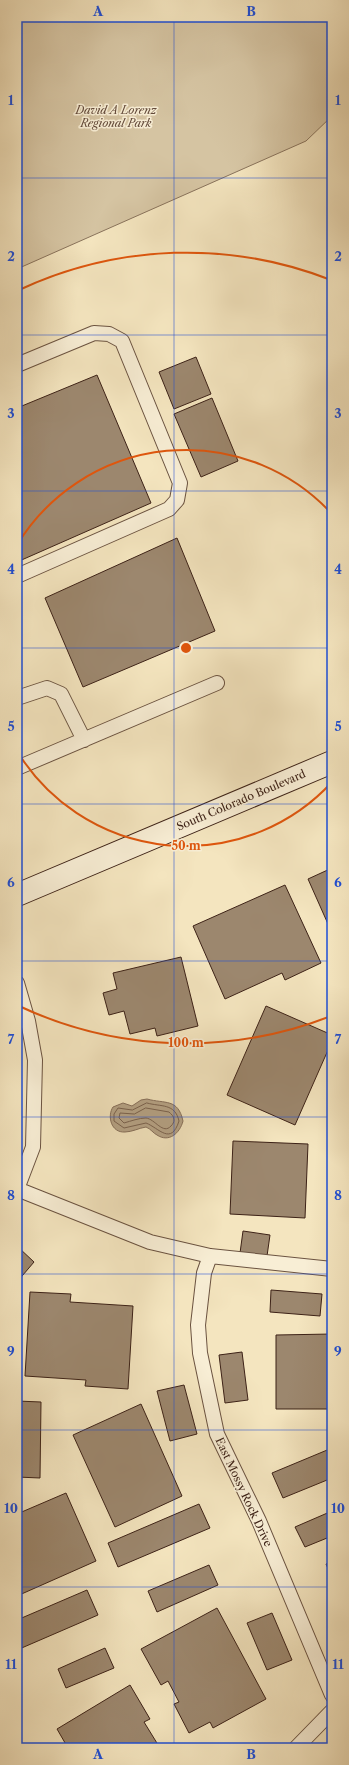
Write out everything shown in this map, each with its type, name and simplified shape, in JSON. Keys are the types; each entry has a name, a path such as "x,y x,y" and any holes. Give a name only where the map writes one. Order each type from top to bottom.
{"main road":[{"name":"South Colorado Boulevard","path":"17,895 332,762"}],"lane":[{"path":"17,365 94,333 108,334 122,341 180,483 177,500 169,509 17,576"},
{"path":"17,768 217,683"},
{"path":"17,698 47,688 61,694 84,740"},
{"path":"17,983 28,1021 35,1060 33,1147 17,1189 150,1242 210,1256 332,1269"},
{"name":"East Mossy Rock Drive","path":"210,1256 204,1273 198,1325 200,1353 217,1434 259,1521 332,1695"},
{"path":"296,1748 332,1711"}],"green space":[{"name":"David A Lorenz Regional Park","path":"17,17 332,17 332,116 306,141 17,269"}],"water":[{"path":"147,1099 170,1103 178,1109 183,1121 177,1133 166,1138 161,1137 146,1127 120,1132 113,1127 110,1115 113,1107 123,1103 132,1106 141,1100"}],"building":[{"path":"196,357 211,394 174,409 159,372"},
{"path":"97,375 151,503 17,562 17,408"},
{"path":"212,398 238,461 201,477 174,414"},
{"path":"177,538 215,631 83,687 45,598"},
{"path":"332,868 332,933 308,879"},
{"path":"285,885 321,963 285,980 282,973 225,999 193,926"},
{"path":"181,957 198,1026 157,1036 155,1028 130,1034 124,1011 109,1015 103,993 117,989 113,973"},
{"path":"266,1006 332,1035 332,1041 295,1125 227,1095"},
{"path":"233,1141 308,1144 305,1218 230,1214"},
{"path":"243,1231 270,1235 267,1256 240,1253"},
{"path":"18,1247 34,1262 17,1282 17,1248"},
{"path":"271,1290 322,1294 320,1316 270,1312"},
{"path":"30,1292 71,1294 70,1302 133,1306 128,1389 85,1386 86,1380 25,1376"},
{"path":"332,1334 332,1409 276,1409 276,1335"},
{"path":"242,1352 248,1400 225,1403 219,1355"},
{"path":"184,1385 197,1434 170,1441 157,1391"},
{"path":"17,1401 41,1402 40,1478 17,1477"},
{"path":"141,1404 182,1496 115,1527 73,1435"},
{"path":"332,1448 332,1478 283,1498 272,1473"},
{"path":"66,1493 96,1561 17,1596 17,1514"},
{"path":"199,1504 210,1528 118,1567 108,1543"},
{"path":"332,1511 332,1536 305,1547 295,1527"},
{"path":"332,1562 332,1578 326,1564"},
{"path":"209,1565 218,1585 157,1612 148,1591"},
{"path":"87,1590 98,1615 17,1650 17,1620"},
{"path":"217,1608 266,1699 213,1728 210,1722 189,1733 174,1704 179,1702 168,1681 161,1685 141,1649"},
{"path":"272,1613 292,1660 267,1670 247,1623"},
{"path":"105,1648 114,1668 66,1688 58,1669"},
{"path":"130,1685 150,1719 144,1722 160,1748 68,1748 57,1729"}]}
